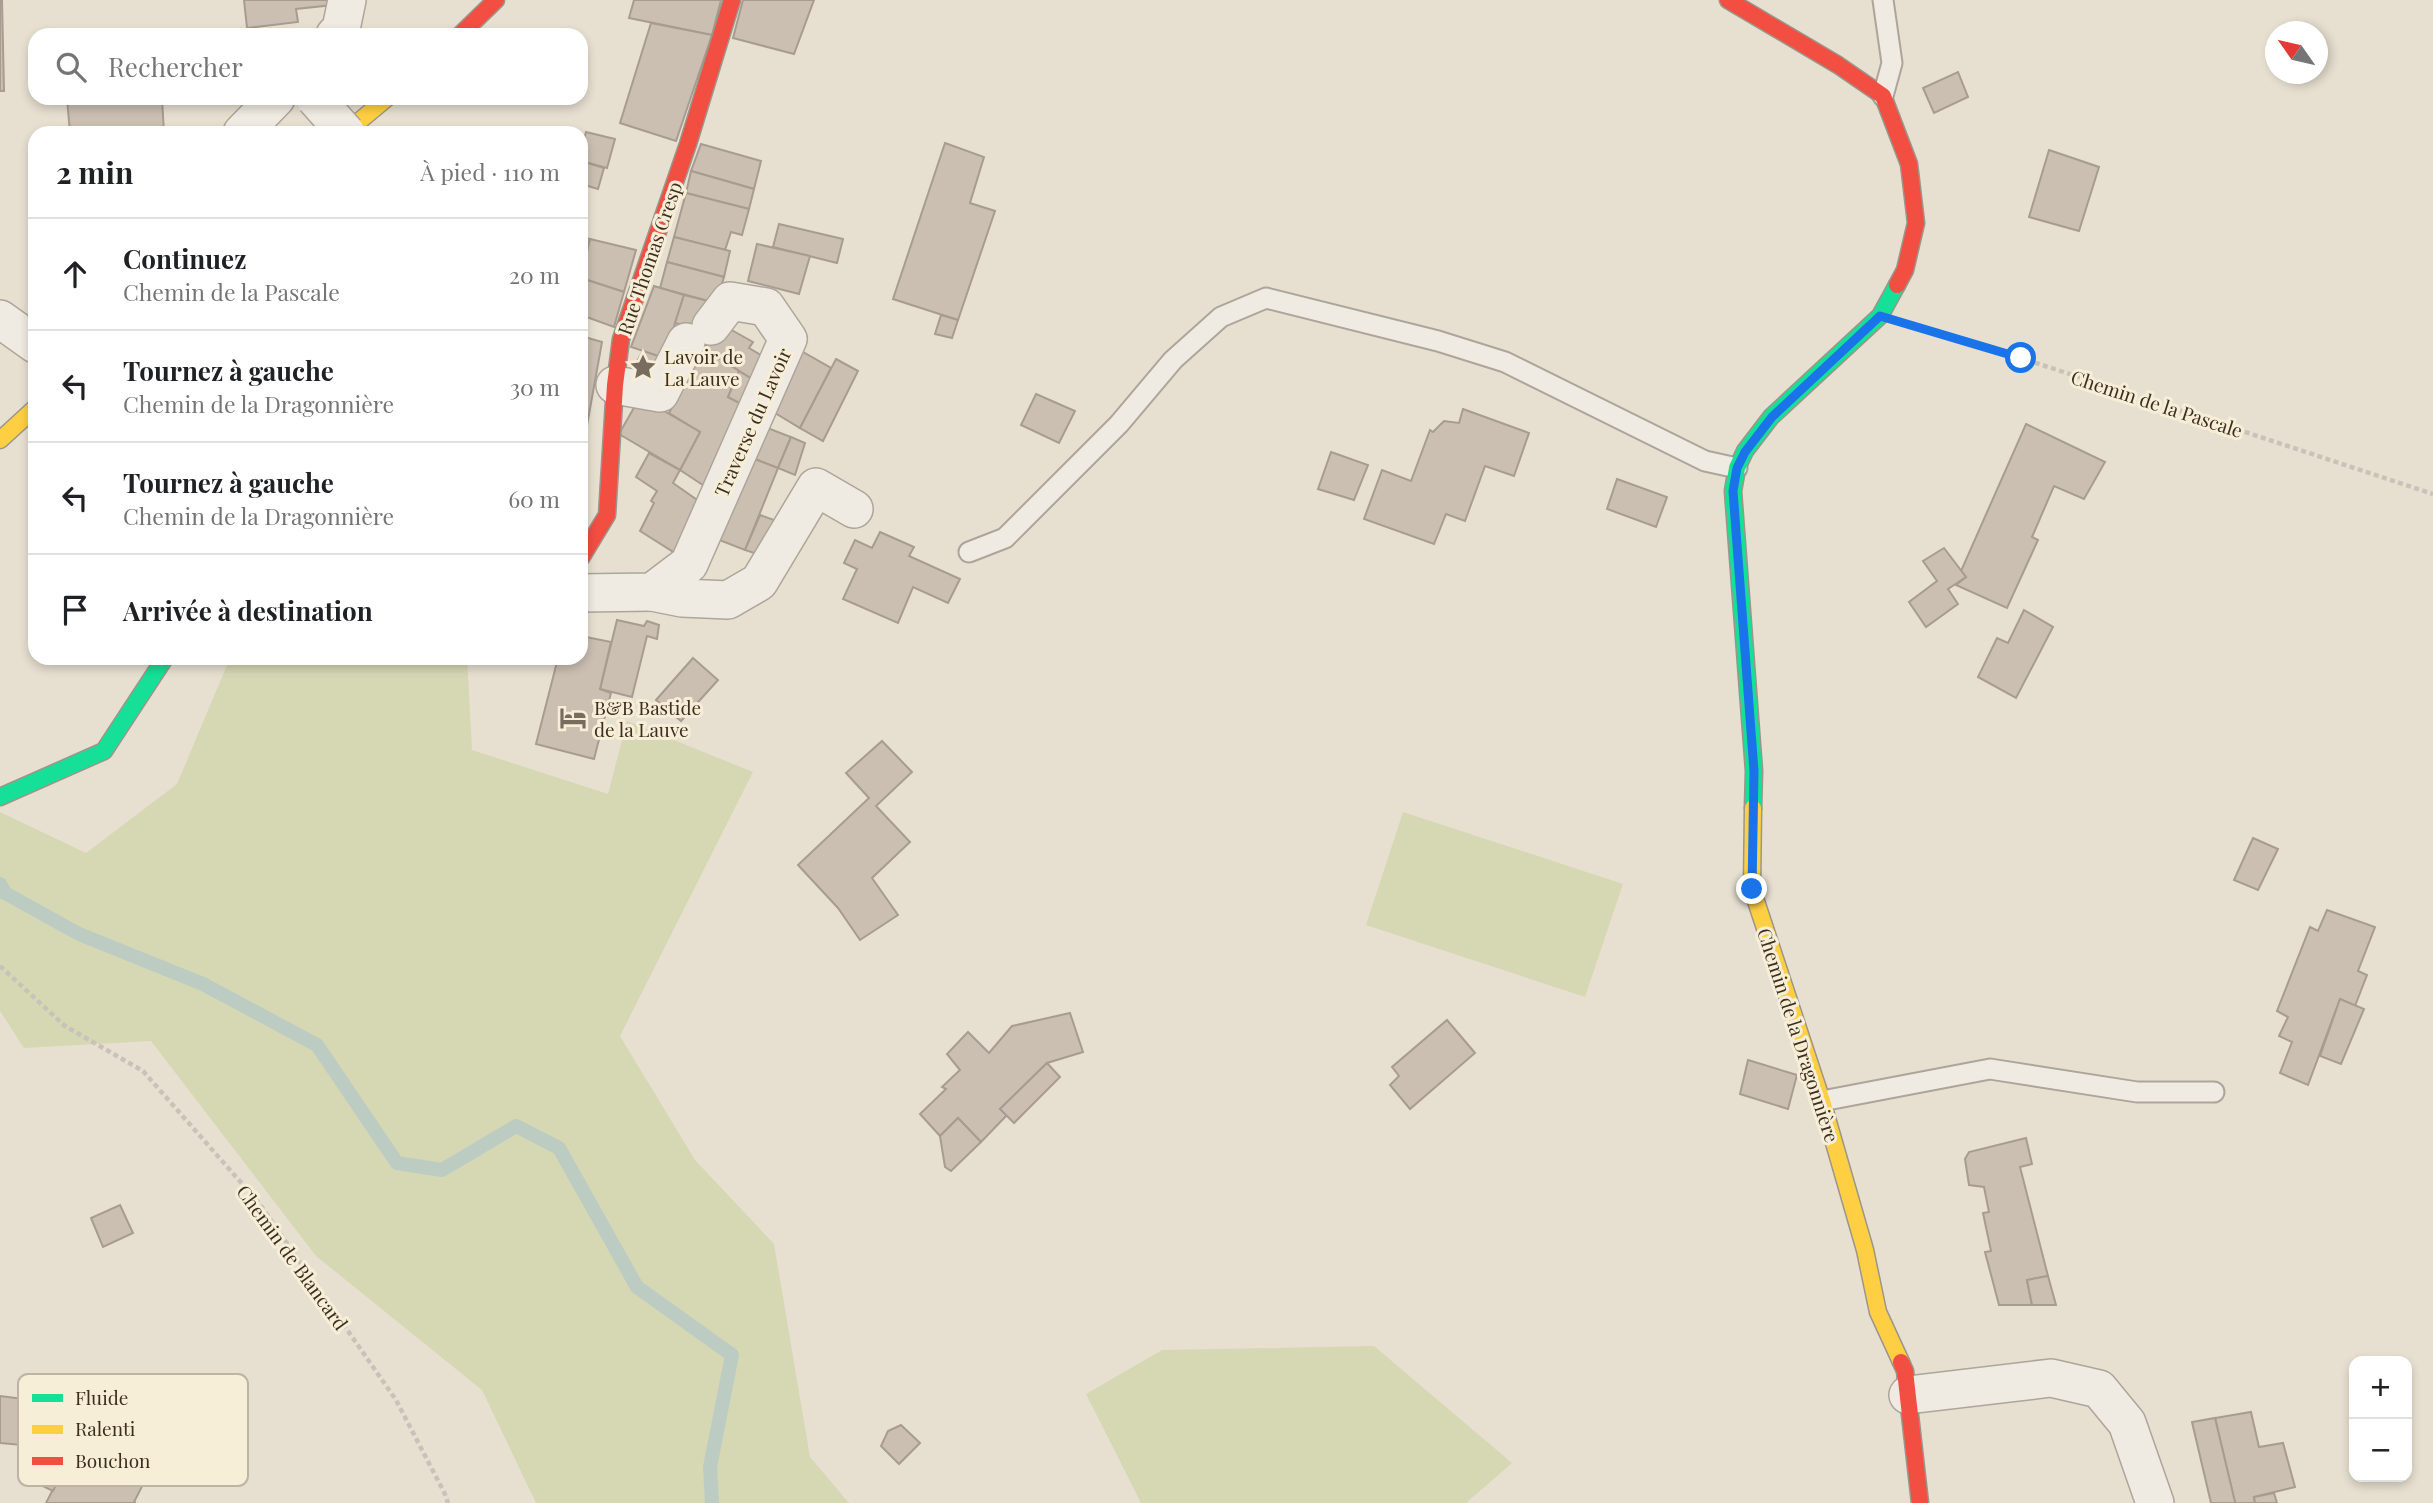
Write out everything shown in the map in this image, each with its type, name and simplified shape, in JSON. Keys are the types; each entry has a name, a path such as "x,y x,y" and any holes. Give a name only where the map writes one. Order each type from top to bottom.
{"street":[{"path":"341,28 347,0"},
{"path":"467,28 496,0"},
{"name":"Rue Thomas Cresp","path":"588,546 607,515 615,385 613,337 688,144 733,0"},
{"path":"1728,0 1838,65 1883,96"},
{"name":"Chemin de la Dragonnière","path":"1883,96 1909,164 1916,223 1905,270 1880,316 1772,417 1745,452 1737,468 1733,491 1754,771 1752,889 1822,1101 1865,1250 1878,1312 1905,1371 1920,1503"},
{"path":"249,126 269,105"},
{"path":"321,105 340,126"},
{"path":"354,126 379,105"},
{"name":"Traverse du Lavoir","path":"615,385 660,393 699,334 730,301 766,307 788,339 689,564 652,592"},
{"path":"0,319 28,339"},
{"path":"0,440 28,414"},
{"path":"588,593 652,592 682,598 728,600 759,582 816,487 854,509"},
{"path":"0,797 104,751 160,665"},
{"path":"1908,1395 2051,1378 2099,1389 2127,1423 2155,1503"}],"lane":[{"path":"1883,0 1892,63 1883,96"},
{"path":"969,552 1005,538 1119,424 1173,360 1221,317 1266,298 1438,341 1505,362 1705,461 1737,468"},
{"path":"1822,1101 1990,1069 2137,1092 2214,1092"}],"path":[{"name":"Chemin de la Pascale","path":"1880,316 2021,358 2433,494"},
{"name":"Chemin de Blancard","path":"0,966 65,1026 143,1071 259,1203 396,1400 448,1503"}],"green space":[{"path":"227,665 467,665 472,750 608,794 627,721 753,772 620,1036 695,1160 774,1244 810,1457 849,1503 536,1503 482,1390 316,1256 151,1041 24,1048 0,1011 0,812 86,853 177,784"},
{"path":"1403,812 1623,884 1585,997 1366,925"},
{"path":"1374,1346 1512,1463 1466,1503 1141,1503 1086,1394 1162,1350"}],"building":[{"path":"2,0 4,91 0,91"},
{"path":"244,0 333,0 333,5 296,9 298,22 247,28"},
{"path":"634,0 721,0 712,35 629,18"},
{"path":"743,0 814,0 794,54 733,38"},
{"path":"651,23 712,35 676,141 620,123"},
{"path":"1958,72 1968,97 1934,113 1923,88"},
{"path":"68,105 162,105 164,126 69,126"},
{"path":"588,132 615,139 607,168 588,163"},
{"path":"945,143 984,157 970,203 995,211 958,320 893,299"},
{"path":"701,144 761,161 754,189 691,171"},
{"path":"2049,150 2099,167 2079,231 2029,217"},
{"path":"588,163 604,168 598,189 588,186"},
{"path":"691,171 754,189 749,209 686,193"},
{"path":"686,193 749,209 742,235 731,232 725,250 674,237"},
{"path":"779,224 843,239 837,263 773,247"},
{"path":"674,237 730,251 724,277 667,262"},
{"path":"590,239 636,250 624,292 588,280"},
{"path":"757,244 810,256 799,294 748,281"},
{"path":"667,262 724,277 716,303 660,288"},
{"path":"588,280 624,292 614,327 588,318"},
{"path":"654,286 684,295 664,358 631,347"},
{"path":"684,295 716,303 700,330 675,323"},
{"path":"941,315 958,320 952,338 935,334"},
{"path":"719,323 753,342 749,348 771,361 760,384 704,349"},
{"path":"588,338 602,342 588,420"},
{"path":"796,348 831,368 800,428 765,407"},
{"path":"704,349 739,371 728,397 749,408 712,491 680,470 700,432 669,413"},
{"path":"643,351 664,358 650,383 629,375"},
{"path":"836,359 858,371 823,441 800,428"},
{"path":"739,371 760,384 749,408 728,397"},
{"path":"1036,394 1075,411 1059,443 1021,425"},
{"path":"640,397 700,432 680,470 619,434"},
{"path":"1463,409 1529,433 1514,476 1485,466 1465,521 1446,514 1434,544 1364,519 1382,470 1411,481 1430,430 1433,432 1444,421 1459,423"},
{"path":"757,424 791,437 778,468 747,456"},
{"path":"2026,424 2105,462 2084,499 2054,486 2032,537 2038,540 2007,608 1956,585 1966,577 1961,571"},
{"path":"791,437 805,443 795,475 778,468"},
{"path":"1331,452 1368,465 1354,500 1318,489"},
{"path":"649,453 680,470 673,483 703,504 675,553 640,531 657,491 636,477"},
{"path":"747,456 778,468 745,550 714,538"},
{"path":"1617,479 1667,497 1656,527 1607,509"},
{"path":"760,515 777,521 763,556 745,550"},
{"path":"880,532 914,547 909,556 960,579 948,603 913,587 898,623 843,599 857,569 844,563 855,540 872,548"},
{"path":"1944,548 1966,577 1948,589 1958,604 1926,627 1909,602 1937,581 1923,561"},
{"path":"2024,610 2053,627 2016,698 1978,677 1997,638 2008,643"},
{"path":"617,620 644,626 647,621 659,625 657,639 647,636 632,697 600,689"},
{"name":"B&B Bastide de la Lauve","path":"588,637 611,642 600,689 611,693 594,759 536,744 556,665 588,665"},
{"path":"693,658 718,680 681,721 656,700"},
{"path":"882,741 912,772 876,806 910,842 872,878 898,915 860,940 838,908 798,865 869,798 846,773"},
{"path":"2253,838 2278,849 2258,890 2234,880"},
{"path":"2327,910 2375,927 2358,971 2367,975 2355,1006 2340,999 2308,1085 2280,1073 2292,1042 2279,1036 2288,1017 2277,1011 2310,927 2318,931"},
{"path":"2340,999 2364,1009 2341,1064 2320,1056"},
{"path":"1070,1013 1083,1052 1047,1063 1000,1109 1007,1115 981,1142 958,1118 940,1136 920,1114 946,1089 942,1087 960,1070 947,1054 968,1032 989,1053 1012,1026"},
{"path":"1447,1020 1475,1053 1410,1109 1390,1085 1399,1076 1392,1067"},
{"path":"1748,1060 1797,1075 1788,1109 1740,1094"},
{"path":"1047,1063 1060,1077 1014,1123 1000,1109"},
{"path":"958,1118 981,1142 951,1171 945,1167 940,1136"},
{"path":"2026,1138 2032,1164 2020,1167 2048,1276 2027,1280 2032,1305 1999,1305 1985,1252 1991,1251 1983,1213 1989,1212 1984,1187 1969,1185 1965,1159 1969,1152"},
{"path":"120,1205 133,1233 103,1247 91,1218"},
{"path":"2048,1276 2056,1305 2032,1305 2027,1280"},
{"path":"0,1396 18,1398 18,1445 0,1443"},
{"path":"2251,1412 2259,1447 2283,1443 2295,1487 2254,1497 2255,1503 2235,1503 2215,1418"},
{"path":"2215,1418 2235,1503 2211,1503 2192,1422"},
{"path":"901,1425 920,1443 899,1464 881,1446 888,1431"},
{"path":"43,1486 55,1486 53,1491"},
{"path":"55,1486 142,1486 134,1502 136,1503 46,1503"},
{"path":"2274,1493 2277,1503 2255,1503 2254,1497"}],"waterway":[{"path":"0,884 5,893 79,934 203,984 317,1045 397,1163 442,1170 516,1126 559,1148 637,1287 732,1355 710,1467 712,1503"}],"traffic: fast":[{"path":"1753,808 1754,771 1733,491 1737,468 1745,451 1771,417 1880,316 1897,285"},
{"path":"0,797 104,751 160,665"}],"traffic: slow":[{"path":"353,126 379,105"},
{"path":"0,440 28,414"},
{"path":"1753,808 1752,889 1822,1101 1865,1250 1878,1312 1901,1362"}],"traffic: jam":[{"path":"467,28 496,0"},
{"path":"588,546 607,515 615,385 621,339 688,144 732,0"},
{"path":"1728,0 1838,65 1883,96 1909,164 1916,223 1905,270 1897,285"},
{"path":"1901,1362 1905,1371 1920,1503"}],"place":[{"name":"Lavoir de La Lauve","path":"643,367"},
{"name":"B&B Bastide de la Lauve","path":"573,718"}],"route":[{"path":"1752,889 1754,771 1733,491 1737,468 1745,452 1772,417 1880,316 2021,358"}]}
